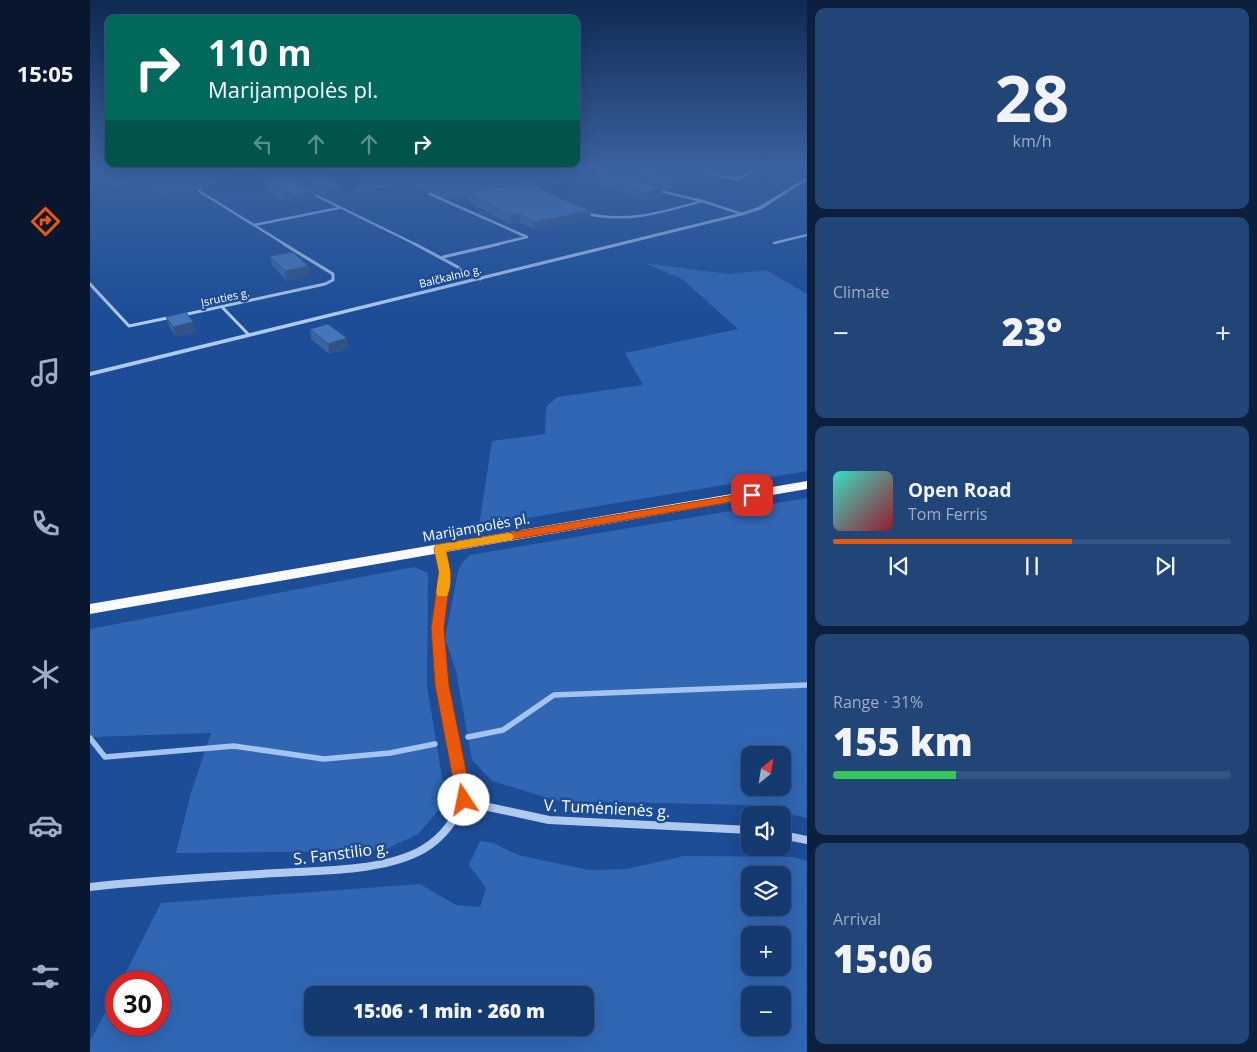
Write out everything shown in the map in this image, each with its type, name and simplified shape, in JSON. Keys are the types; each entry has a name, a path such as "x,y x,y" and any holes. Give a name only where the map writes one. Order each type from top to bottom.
{"main road":[{"name":"Marijampolės pl.","path":"90,608 807,485"}],"street":[{"path":"243,218 254,225 289,218"},
{"path":"362,218 442,257 480,279"},
{"path":"442,257 527,237 484,218"},
{"path":"602,218 619,218"},
{"name":"Balčkalnio g.","path":"90,374 726,218"},
{"name":"Įsruties g.","path":"90,284 129,326 326,284 332,280 333,274 254,225"},
{"path":"774,243 807,235"},
{"path":"222,306 249,335"},
{"path":"440,548 445,572 438,628 442,685 464,800"},
{"name":"V. Tumėnienės g.","path":"464,800 501,811 548,820 708,826 741,829"},
{"name":"S. Fanstilio g.","path":"90,886 140,881 337,870 394,861 418,852 439,838 455,820 464,800"},
{"path":"791,837 807,840"}],"shaded area":[{"path":"644,263 728,274 766,270 807,294 807,471 479,526 492,441 545,434 546,407 557,397 643,385 625,353 738,329 682,279"},
{"path":"807,498 807,818 791,814 791,806 558,801 492,781 472,760 456,671 445,638 458,571 462,563 470,555"},
{"path":"414,567 428,573 427,686 444,789 439,810 418,834 382,851 176,853 191,793 211,733 90,737 90,629"},
{"path":"480,841 493,843 518,855 589,870 627,869 684,856 794,857 807,861 807,1052 90,1052 90,1041 105,1013 105,1036 170,1036 170,971 127,971 161,903 420,884 456,905 480,907 486,888 469,865"}],"building":[{"path":"528,218 555,218 535,222"},
{"path":"293,252 308,266 285,271 270,256"},
{"path":"186,312 193,322 173,327 166,317"},
{"path":"328,324 347,338 328,344 310,329"}],"waterway":[{"path":"468,737 503,730 554,695 807,685"},
{"path":"90,738 105,757 234,746 324,759 390,753 435,744"}],"slow traffic":[{"path":"443,593 445,572 440,548 508,537"}],"route":[{"path":"464,800 442,685 438,628 445,572 440,548 752,495"}]}
